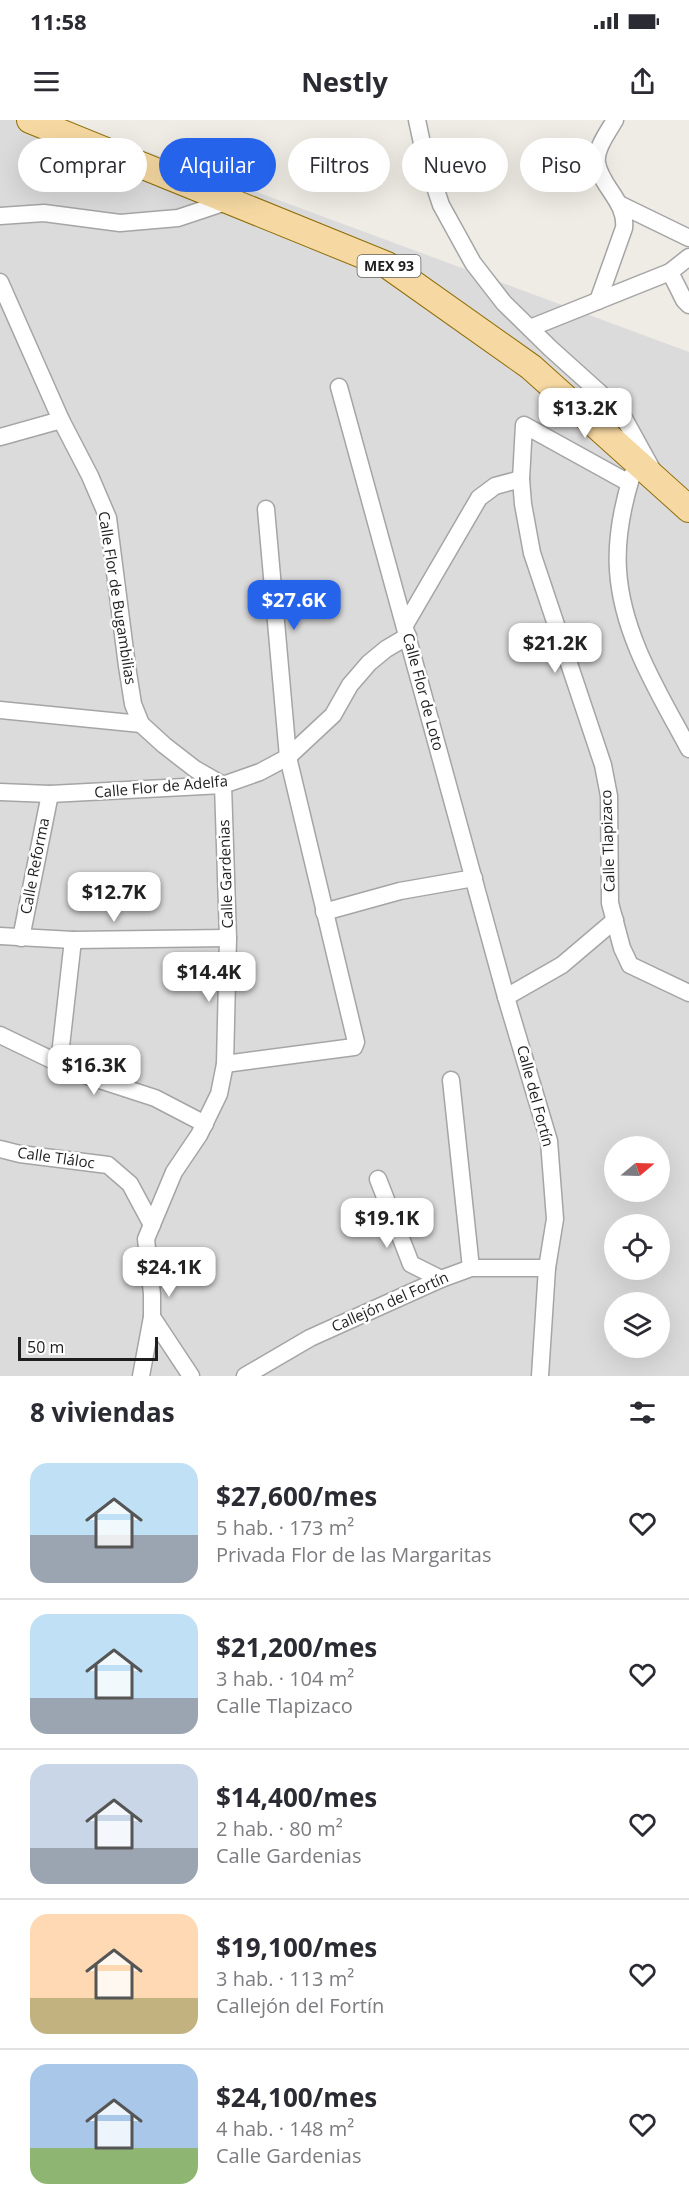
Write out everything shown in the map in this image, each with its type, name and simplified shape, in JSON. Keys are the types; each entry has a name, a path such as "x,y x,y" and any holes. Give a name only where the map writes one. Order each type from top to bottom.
{"main road":[{"name":"MEX 93","path":"30,120 387,265 531,367 633,472 659,480 689,509"}],"street":[{"path":"417,120 425,157 441,205 472,263 504,303 620,411 659,480"},
{"path":"598,301 624,228 625,217 604,180 597,162 601,143 615,120"},
{"path":"0,216 44,213 120,223 178,218 229,201"},
{"path":"619,204 689,238"},
{"path":"530,328 670,272 689,257"},
{"path":"670,272 684,300 689,305"},
{"name":"Calle Flor de Bugambilias","path":"0,282 61,420 90,476 108,518 133,704 141,724 195,769 223,785"},
{"path":"531,367 550,348"},
{"name":"Calle Flor de Loto","path":"339,387 506,997"},
{"path":"0,437 61,420"},
{"name":"Calle Tlapizaco","path":"633,472 524,425 521,479 532,553 603,765 609,796 610,903 622,948 630,965 689,993"},
{"path":"633,472 623,505 618,570 626,619 649,674 689,748"},
{"name":"Calle Flor de Adelfa","path":"0,792 50,794 223,785 260,772 288,757 333,715 350,685 369,663 407,630 479,498 495,486 521,479"},
{"path":"225,1064 354,1047 356,1042 288,757 266,509"},
{"path":"0,710 141,724"},
{"name":"Calle Gardenias","path":"141,1376 152,1317 146,1239 174,1172 205,1124 219,1094 225,1064 228,938 223,785"},
{"name":"Calle Reforma","path":"21,938 50,794"},
{"path":"324,912 400,891 474,878"},
{"path":"506,997 562,965 615,920"},
{"path":"0,936 73,940 228,938"},
{"path":"59,1064 73,940"},
{"name":"Calle del Fortín","path":"506,997 549,1141 555,1219 547,1268 540,1376"},
{"path":"0,1035 81,1074 155,1098 205,1124"},
{"path":"451,1080 471,1268"},
{"name":"Calle Tláloc","path":"0,1149 20,1154 108,1165 130,1184 152,1225"},
{"path":"378,1179 411,1264 441,1278"},
{"name":"Callejón del Fortín","path":"245,1376 310,1338 441,1278 471,1268 547,1268"},
{"path":"152,1317 191,1376"}],"shaded area":[{"path":"0,120 62,120 111,138 18,138 18,192 147,192 147,151 159,156 159,192 257,192 689,352 689,1376 0,1376"}]}
